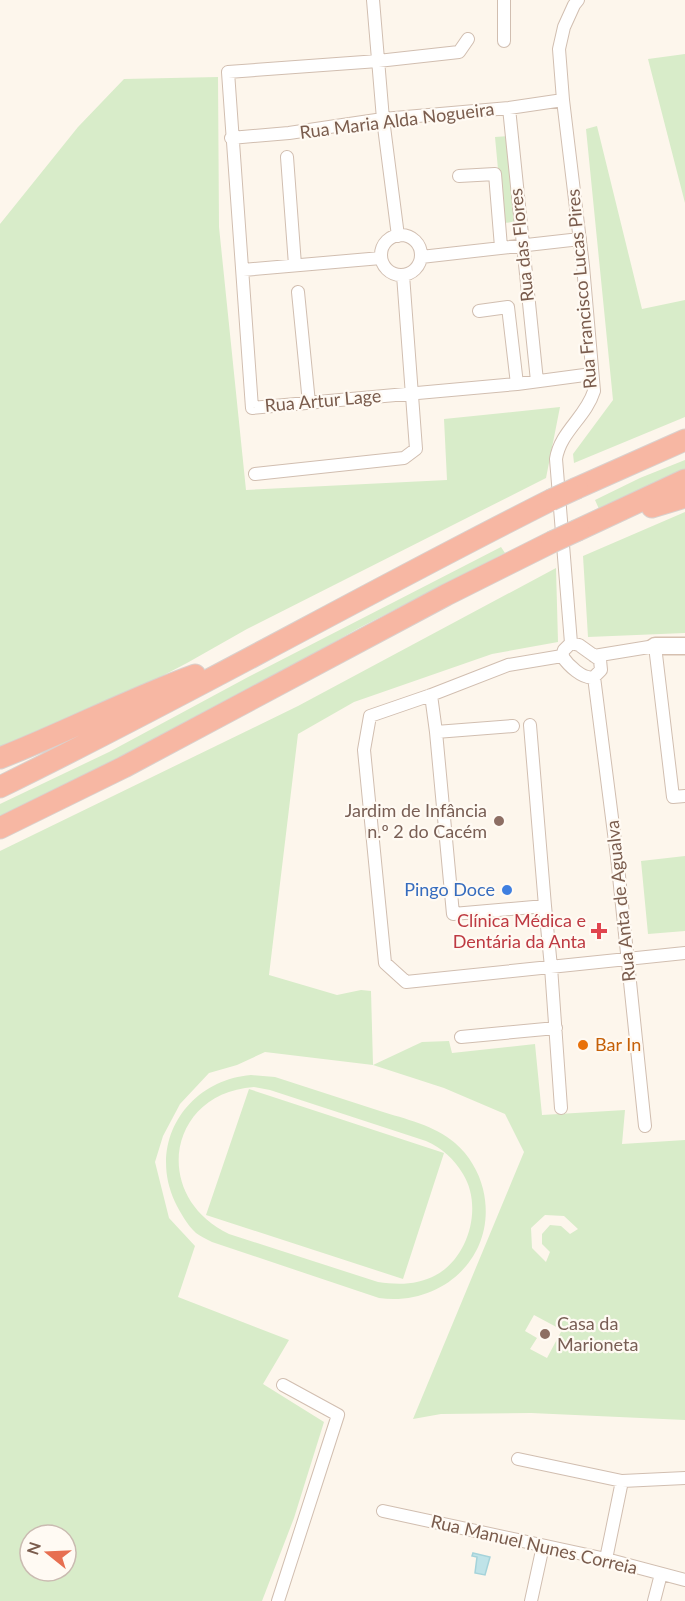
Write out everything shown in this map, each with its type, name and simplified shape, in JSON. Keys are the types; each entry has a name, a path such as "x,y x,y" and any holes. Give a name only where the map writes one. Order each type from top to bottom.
{"highway":[{"path":"0,787 138,718 429,561 551,500 685,440"},
{"path":"3,827 124,767 436,601 552,542 685,480"},
{"path":"582,529 685,497"},
{"path":"0,758 49,739 151,692 257,653"}],"street":[{"path":"373,0 383,119 398,236"},
{"path":"504,0 504,41"},
{"name":"Rua Francisco Lucas Pires","path":"571,643 556,459 561,441 586,409 594,391 559,50 564,27 578,0"},
{"path":"378,62 459,52 468,39"},
{"name":"Rua Artur Lage","path":"378,62 228,72 252,408 516,384 592,374"},
{"name":"Rua Maria Alda Nogueira","path":"231,138 563,100"},
{"name":"Rua das Flores","path":"508,108 537,381"},
{"path":"287,157 295,265"},
{"path":"459,177 495,174 501,248"},
{"path":"398,236 410,237 415,241 421,257 415,270 403,275 389,272 381,258 384,244 398,236"},
{"path":"421,257 580,239"},
{"path":"243,270 381,258"},
{"path":"255,474 404,458 416,449 403,275"},
{"path":"298,292 309,403"},
{"path":"479,311 508,307 516,384"},
{"path":"562,656 571,643 579,645 594,656 655,645 685,646"},
{"path":"655,645 673,796 685,796"},
{"path":"562,656 584,676 594,677"},
{"path":"562,656 508,665 370,716 364,750 385,963 406,982 685,953"},
{"name":"Rua Anta de Agualva","path":"594,656 600,660 601,664 601,670 594,677 617,856 645,1126"},
{"path":"431,695 453,914 545,906"},
{"path":"530,725 561,1108"},
{"path":"436,732 513,726"},
{"path":"461,1037 556,1028"},
{"path":"278,1601 338,1415 283,1385"},
{"path":"518,1459 622,1480 685,1478"},
{"path":"606,1559 622,1480"},
{"name":"Rua Manuel Nunes Correia","path":"383,1511 606,1559 685,1580"},
{"path":"531,1601 543,1546"},
{"path":"654,1601 660,1574"}],"green space":[{"path":"685,54 685,203 648,59"},
{"path":"218,77 219,227 246,490 447,480 444,419 560,407 546,478 247,629 101,708 0,750 0,224 78,127 124,79"},
{"path":"597,126 642,309 685,300 685,417 574,463 573,454 613,400 586,129"},
{"path":"509,136 516,222 503,223 495,137"},
{"path":"685,460 685,474 599,509 595,500 640,478"},
{"path":"685,512 685,633 588,637 583,556"},
{"path":"501,547 505,553 359,628 239,696 97,771 0,818 0,804 109,752 250,676"},
{"path":"556,568 558,642 492,654 354,702 298,734 269,975 337,995 361,990 371,991 373,1065 265,1052 237,1065 209,1073 180,1104 163,1136 155,1162 169,1218 195,1246 178,1297 289,1340 263,1384 324,1422 294,1518 262,1601 0,1601 0,851 298,706"},
{"path":"685,856 685,931 648,934 641,861"},
{"path":"449,1041 452,1053 535,1044 542,1115 625,1110 622,1144 685,1140 685,1420 531,1413 441,1414 413,1419 524,1152 505,1114 444,1088 373,1065 422,1042","holes":["545,1215 564,1216 578,1229 570,1234 561,1226 550,1225 542,1234 542,1244 550,1252 546,1262 532,1248 531,1228","534,1315 562,1330 547,1358 530,1349 537,1338 525,1331"]},
{"path":"251,1075 275,1077 419,1123 447,1137 469,1158 476,1170 483,1189 486,1213 482,1235 474,1255 461,1272 444,1285 424,1294 402,1299 379,1298 212,1242 196,1233 177,1206 168,1180 166,1158 170,1137 179,1118 192,1102 209,1089 228,1079","holes":["254,1087 270,1090 426,1141 452,1159 469,1187 472,1215 464,1244 447,1267 436,1275 415,1282 400,1284 378,1282 229,1234 204,1217 188,1196 180,1173 180,1149 187,1126 202,1107 225,1094"]},
{"path":"249,1089 444,1153 403,1279 206,1215"}],"water":[{"path":"473,1553 490,1557 485,1575 475,1573 477,1557 472,1556"}],"place":[{"name":"Jardim de Infância n.º 2 do Cacém","path":"499,821"},
{"name":"Pingo Doce","path":"507,890"},
{"name":"Clínica Médica e Dentária da Anta","path":"599,931"},
{"name":"Bar In","path":"583,1045"},
{"name":"Casa da Marioneta","path":"545,1334"}]}
